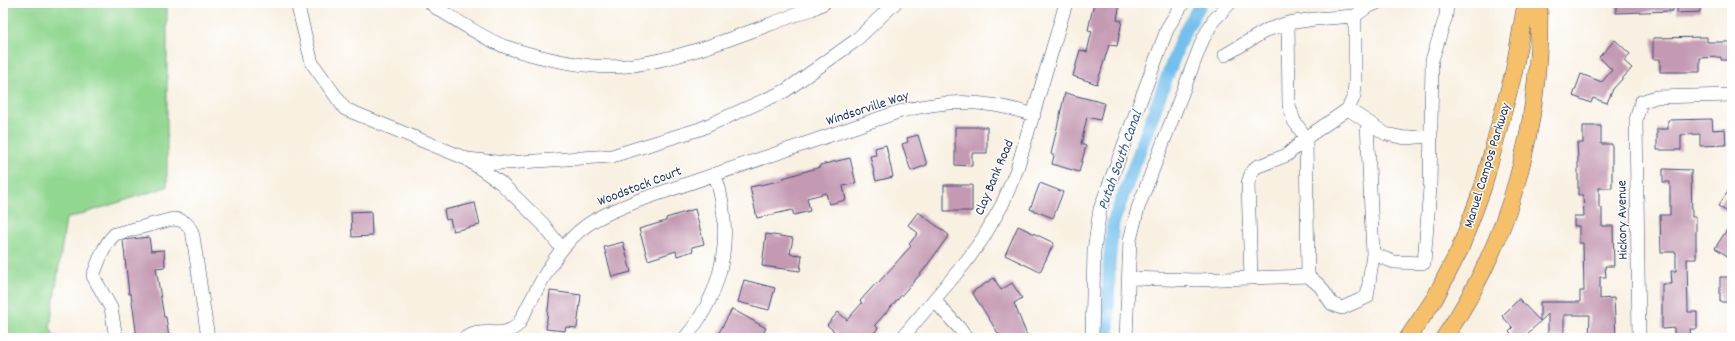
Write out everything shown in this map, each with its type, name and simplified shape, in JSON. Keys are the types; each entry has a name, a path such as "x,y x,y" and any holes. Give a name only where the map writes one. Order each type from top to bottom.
{"main road":[{"name":"Manuel Campos Parkway","path":"1408,338 1435,298 1460,249 1483,187 1514,71 1526,3"},
{"name":"Manuel Campos Parkway","path":"1444,338 1474,289 1491,255 1502,230 1515,191 1524,154 1531,114 1536,72 1539,3"}],"street":[{"path":"297,3 312,63 345,109 468,159 501,183 543,224 562,249"},
{"path":"431,3 459,22 505,46 574,64 624,66 676,57 812,9 824,3"},
{"path":"468,159 506,163 612,156 700,129 784,91 855,41 895,3"},
{"name":"Clay Bank Road","path":"902,338 965,263 983,238 1002,205 1017,169 1066,3"},
{"path":"1092,338 1094,251 1100,209 1168,27 1184,3"},
{"path":"1126,338 1130,240 1138,208 1203,39 1213,21 1230,3"},
{"path":"1225,56 1267,30 1288,23 1355,16 1367,7 1377,3"},
{"path":"1372,254 1394,262 1424,263 1430,188 1432,60 1446,16 1447,3"},
{"path":"1251,278 1248,183 1251,174 1256,167 1287,155 1306,138 1348,109 1354,96 1355,83 1355,16"},
{"path":"1288,23 1289,105 1294,121 1306,138 1308,276"},
{"name":"Hickory Avenue","path":"1639,338 1636,120 1641,102 1656,97 1732,95"},
{"name":"Windsorville Way","path":"715,174 898,112 923,106 972,102 1000,105 1034,115"},
{"path":"1348,109 1386,134 1405,138 1430,136"},
{"path":"1128,278 1196,280 1308,276 1320,286 1332,304 1342,308 1367,297 1372,254 1367,122"},
{"path":"684,338 697,323 713,294 723,261 725,232 723,204 715,174"},
{"name":"Woodstock Court","path":"466,338 477,332 501,334 511,332 518,325 562,249 587,225 612,211 637,200 715,174"},
{"path":"116,338 111,308 92,276 104,250 115,234 173,219 186,222 191,228 208,338"},
{"path":"934,300 960,329 966,338"}],"green space":[{"path":"3,3 167,3 167,187 66,219 50,327 55,338 3,338"}],"building":[{"path":"1094,3 1120,3 1117,20 1122,21 1117,46 1109,45 1097,84 1073,76 1080,50 1087,52 1092,31 1088,30"},
{"path":"1616,3 1673,3 1673,11 1616,13"},
{"path":"1677,3 1700,3 1700,12 1677,13"},
{"path":"1707,37 1707,42 1732,42 1732,60 1721,60 1721,57 1700,58 1700,72 1660,72 1660,59 1653,59 1653,38"},
{"path":"1615,40 1630,54 1624,61 1632,68 1613,89 1607,103 1593,98 1591,103 1573,96 1581,74 1602,82 1612,70 1599,57"},
{"path":"1065,93 1104,103 1100,120 1087,117 1081,144 1086,146 1079,172 1052,164 1054,156 1051,154"},
{"path":"1712,119 1713,130 1725,129 1726,145 1700,146 1700,134 1681,135 1681,150 1657,150 1657,129 1668,129 1668,120"},
{"path":"1583,126 1601,126 1601,144 1612,144 1612,188 1599,188 1599,208 1602,208 1602,226 1613,226 1614,266 1605,266 1606,277 1600,277 1600,299 1614,298 1616,338 1589,338 1590,315 1564,315 1564,337 1548,337 1548,314 1523,338 1515,338 1509,332 1513,328 1502,316 1519,299 1540,321 1540,302 1580,302 1580,291 1584,291 1583,243 1579,243 1579,226 1574,226 1574,216 1584,216 1583,195 1578,195 1577,143 1583,143"},
{"path":"955,127 987,127 987,153 972,153 972,166 955,165"},
{"path":"918,135 927,165 911,171 902,144 908,142 907,138"},
{"path":"886,145 893,177 876,181 870,156 876,155 875,148"},
{"path":"850,158 856,183 843,186 846,200 829,204 826,193 807,198 810,211 794,215 792,210 757,218 750,187 784,180 783,178 820,167 820,165"},
{"path":"1663,169 1691,170 1692,217 1696,217 1696,259 1687,259 1688,312 1697,312 1697,329 1690,329 1691,338 1674,338 1674,328 1662,329 1662,284 1672,284 1671,271 1676,271 1676,252 1661,252 1660,215 1670,215 1670,182 1663,182"},
{"path":"1040,183 1063,192 1053,218 1030,209"},
{"path":"944,185 972,185 972,211 944,211"},
{"path":"1732,186 1732,215 1718,206"},
{"path":"475,203 480,225 453,231 450,219 446,220 444,210"},
{"path":"695,209 704,244 692,247 693,251 677,256 676,251 648,260 639,229 666,221 666,218"},
{"path":"371,211 372,236 352,237 351,212"},
{"path":"918,212 949,235 923,271 875,325 878,328 870,338 842,338 827,325 838,312 847,320 862,303 860,301 911,246 909,244 918,233 908,225"},
{"path":"1732,222 1732,259 1715,248"},
{"path":"1018,226 1054,243 1040,272 1005,255"},
{"path":"766,234 793,238 790,254 802,255 800,271 762,266"},
{"path":"149,237 151,251 164,250 165,267 156,268 169,338 137,338 131,294 129,294 123,240"},
{"path":"623,242 631,272 612,277 604,247"},
{"path":"1720,277 1732,277 1732,302 1720,302"},
{"path":"994,278 1001,290 1012,283 1022,298 1014,303 1028,338 1001,338 972,292"},
{"path":"744,280 775,288 769,310 738,302"},
{"path":"550,291 581,295 577,328 566,327 565,331 546,329"},
{"path":"732,309 766,328 761,338 716,338"}],"waterway":[{"name":"Putah South Canal","path":"1108,338 1109,265 1113,223 1181,39 1201,3"}]}
